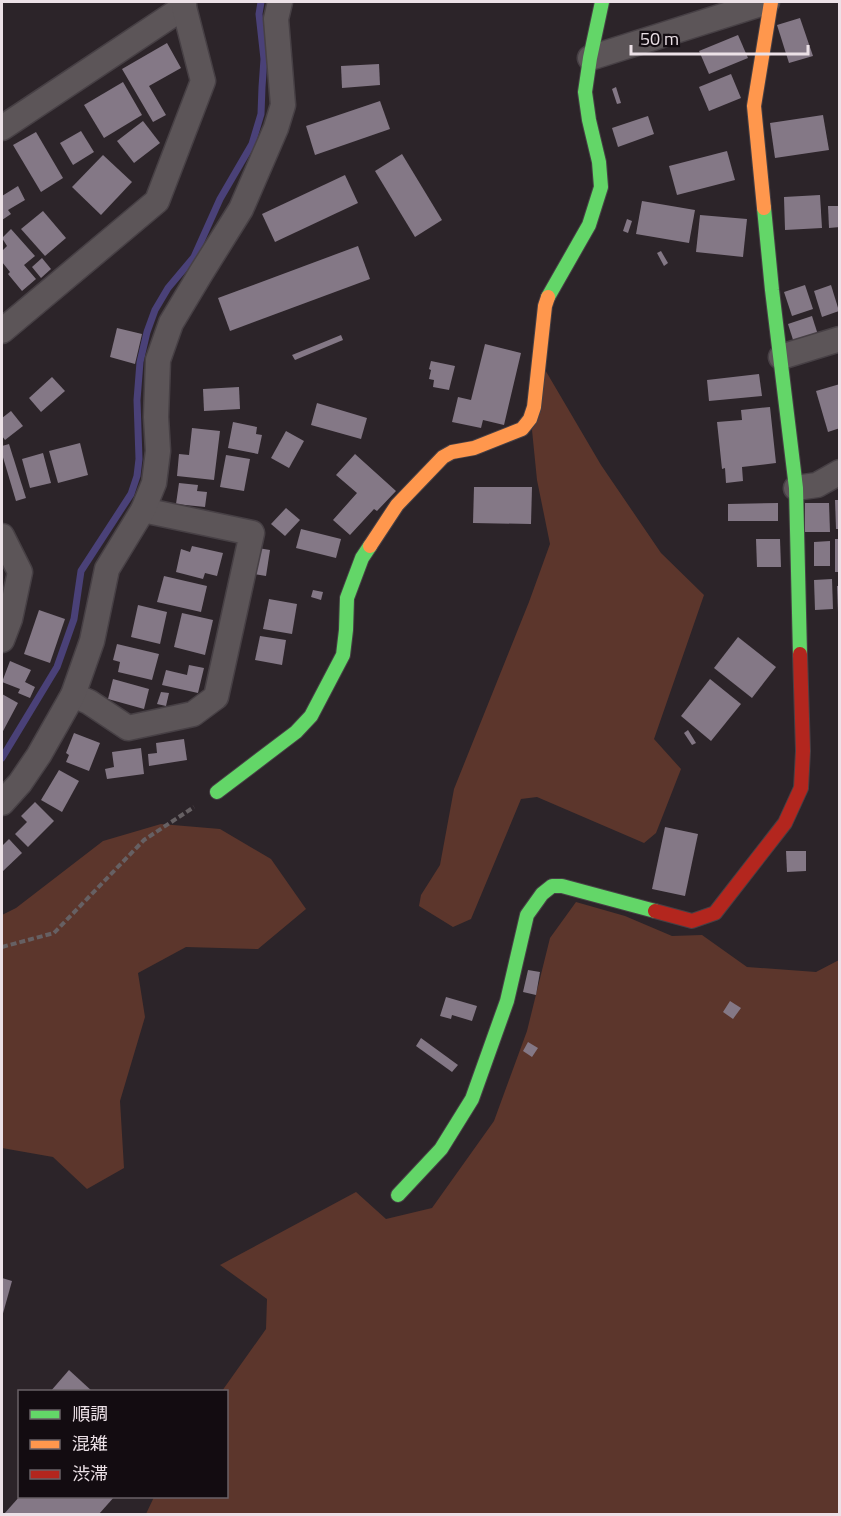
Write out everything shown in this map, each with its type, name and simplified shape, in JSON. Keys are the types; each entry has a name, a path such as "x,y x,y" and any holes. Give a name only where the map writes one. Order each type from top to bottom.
{"street":[{"path":"2,803 20,783 39,755 73,695 92,641 107,569 143,510 154,483 158,451 156,417 158,360 171,323 241,209 276,128 283,105 276,20 280,2"},
{"path":"217,792 296,732 311,716 343,655 347,598 362,558 397,505 443,457 452,452 474,448 522,429 530,419 534,407 545,306 549,294 589,225 601,187 599,162 585,92 602,2"},
{"path":"590,58 766,2"},
{"path":"398,1195 441,1149 472,1099 507,1001 527,915 542,894 552,886 562,886 692,921 715,913 785,823 801,788 803,751 796,488 772,290 754,106 771,2"},
{"path":"2,128 184,4 204,81 157,201 2,331"},
{"path":"781,357 840,339"},
{"path":"796,488 817,485 837,475"},
{"path":"73,695 128,728 193,714 216,697 252,533 143,510"},
{"path":"2,536 20,572 10,620 2,640"}],"path":[{"path":"2,947 54,933 144,840 217,792"}],"shaded area":[{"path":"544,368 601,465 661,553 704,595 654,739 681,769 656,833 644,843 537,797 521,799 471,919 453,927 419,906 421,895 440,865 454,789 550,544 537,480 532,430"},
{"path":"161,824 220,829 271,859 306,909 258,949 186,947 138,973 145,1017 120,1101 124,1168 87,1189 53,1157 2,1148 2,915 16,908 103,841"},
{"path":"576,902 625,916 672,936 702,935 747,967 816,972 839,960 839,1514 146,1514 154,1498 228,1498 228,1390 223,1390 266,1329 267,1299 220,1265 356,1192 386,1219 432,1208 494,1121 527,1031 550,938"}],"building":[{"path":"800,18 813,56 789,63 777,25"},
{"path":"738,35 748,58 709,74 699,51"},
{"path":"167,43 181,68 149,86 166,115 153,122 122,69"},
{"path":"379,64 380,85 342,88 341,66"},
{"path":"731,74 741,98 709,111 699,87"},
{"path":"123,82 142,115 104,138 84,105"},
{"path":"616,87 621,103 617,104 612,89"},
{"path":"380,101 390,129 315,155 306,126"},
{"path":"823,115 829,150 775,158 770,123"},
{"path":"648,116 654,134 618,147 612,128"},
{"path":"143,121 160,143 134,163 117,141"},
{"path":"81,131 94,152 73,165 60,143"},
{"path":"36,132 63,178 41,192 13,145"},
{"path":"727,151 735,180 677,195 669,166"},
{"path":"402,154 442,220 415,237 375,171"},
{"path":"103,155 132,182 101,215 72,187"},
{"path":"345,175 358,203 275,242 262,214"},
{"path":"18,186 25,200 8,210 11,214 2,220 2,196"},
{"path":"820,195 822,228 785,230 784,197"},
{"path":"642,201 695,210 689,243 636,234"},
{"path":"828,206 840,206 840,227 829,228"},
{"path":"43,211 66,238 45,256 21,229"},
{"path":"700,215 747,219 743,257 696,252"},
{"path":"627,219 632,221 628,233 623,231"},
{"path":"11,229 35,256 24,265 36,279 22,291 8,274 10,272 2,262 2,251 7,246 2,238"},
{"path":"358,246 370,279 230,331 218,298"},
{"path":"661,251 668,263 664,266 657,253"},
{"path":"42,258 51,269 41,278 32,267"},
{"path":"805,285 813,309 792,316 784,292"},
{"path":"831,285 839,311 822,317 814,291"},
{"path":"812,316 818,335 794,343 788,324"},
{"path":"117,328 142,334 135,364 110,357"},
{"path":"341,335 343,340 295,360 292,355"},
{"path":"485,344 521,353 504,425 483,420 481,428 452,422 458,397 471,400"},
{"path":"431,361 455,366 449,390 433,387 434,380 429,379"},
{"path":"759,374 762,396 709,401 707,380"},
{"path":"52,377 65,391 41,412 29,398"},
{"path":"840,384 840,428 828,432 816,391"},
{"path":"239,387 240,409 204,411 203,389"},
{"path":"317,403 367,418 361,439 311,425"},
{"path":"770,407 776,463 742,467 743,481 726,483 725,468 722,469 717,422 742,420 741,410"},
{"path":"11,411 23,426 5,440 2,436 2,418"},
{"path":"233,422 257,427 256,434 262,435 258,454 228,448"},
{"path":"192,428 220,431 214,480 177,476 179,454 189,455"},
{"path":"286,431 304,441 289,468 271,458"},
{"path":"80,443 88,475 58,483 49,451"},
{"path":"9,444 26,498 16,501 2,454 2,446"},
{"path":"43,453 51,483 30,488 22,459"},
{"path":"355,454 396,491 377,511 374,509 350,535 333,520 357,493 336,475"},
{"path":"226,455 250,459 244,491 220,487"},
{"path":"179,483 198,485 197,491 207,492 205,507 176,504"},
{"path":"474,487 532,487 531,524 473,523"},
{"path":"835,500 840,500 840,529 836,529"},
{"path":"778,503 778,521 728,521 728,504"},
{"path":"805,503 829,503 830,532 805,532"},
{"path":"286,508 300,520 285,536 271,524"},
{"path":"301,529 341,539 336,558 296,548"},
{"path":"756,539 780,539 781,567 757,567"},
{"path":"835,539 840,539 840,572 835,572"},
{"path":"830,541 830,566 814,566 814,542"},
{"path":"192,546 223,553 217,576 205,573 203,579 176,572 181,549 190,552"},
{"path":"258,548 270,550 266,576 254,574"},
{"path":"164,576 207,586 201,612 157,602"},
{"path":"832,579 833,609 815,610 814,580"},
{"path":"837,586 840,586 840,611 838,612"},
{"path":"313,590 323,592 321,600 311,597"},
{"path":"269,599 297,604 292,634 263,629"},
{"path":"138,605 167,612 160,644 131,637"},
{"path":"39,610 65,619 50,663 24,654"},
{"path":"182,613 213,620 205,655 174,647"},
{"path":"260,636 286,640 282,665 255,660"},
{"path":"738,637 776,667 752,698 714,668"},
{"path":"117,644 159,654 152,680 118,672 120,662 113,660"},
{"path":"10,661 31,670 25,682 35,687 30,698 18,693 20,689 2,682"},
{"path":"189,665 204,668 198,693 162,685 166,670 187,675"},
{"path":"113,679 149,689 144,709 108,699"},
{"path":"710,679 741,704 711,741 681,716"},
{"path":"161,692 169,693 166,706 157,704"},
{"path":"2,694 18,703 2,733"},
{"path":"688,730 696,743 692,745 684,733"},
{"path":"74,733 100,743 89,771 66,762 69,755 66,753"},
{"path":"184,739 187,760 149,766 148,754 157,753 156,743"},
{"path":"141,748 144,774 107,779 105,769 114,767 112,752"},
{"path":"59,770 79,781 62,812 41,800"},
{"path":"35,802 54,821 28,847 15,834 27,822 21,816"},
{"path":"665,827 698,834 685,896 652,889"},
{"path":"9,839 22,853 2,872 2,846"},
{"path":"786,851 806,851 806,871 787,872"},
{"path":"528,970 540,972 536,995 523,992"},
{"path":"446,997 477,1006 472,1021 452,1015 451,1019 440,1016"},
{"path":"730,1001 741,1008 733,1019 723,1012"},
{"path":"421,1038 458,1065 452,1072 416,1046"},
{"path":"528,1042 538,1048 532,1057 523,1051"},
{"path":"2,1278 12,1281 2,1317"},
{"path":"69,1370 91,1390 52,1390"},
{"path":"18,1498 113,1498 99,1514 4,1514"}],"waterway":[{"path":"2,758 57,667 74,619 81,571 131,494 137,476 139,459 137,400 140,362 155,310 168,288 194,257 220,199 252,144 261,114 264,59 259,14 261,2"}],"traffic: fast":[{"path":"548,297 589,225 601,187 599,162 585,92 602,2"},
{"path":"764,208 796,488 800,654"},
{"path":"217,792 296,732 311,716 343,655 347,598 362,558 370,546"},
{"path":"398,1195 441,1149 472,1099 507,1001 527,915 542,894 552,886 562,886 655,911"}],"traffic: slow":[{"path":"764,208 754,106 771,2"},
{"path":"370,546 397,505 443,457 452,452 474,448 522,429 530,419 534,407 545,306 548,297"}],"traffic: jam":[{"path":"655,911 692,921 715,913 785,823 801,788 803,751 800,654"}]}
